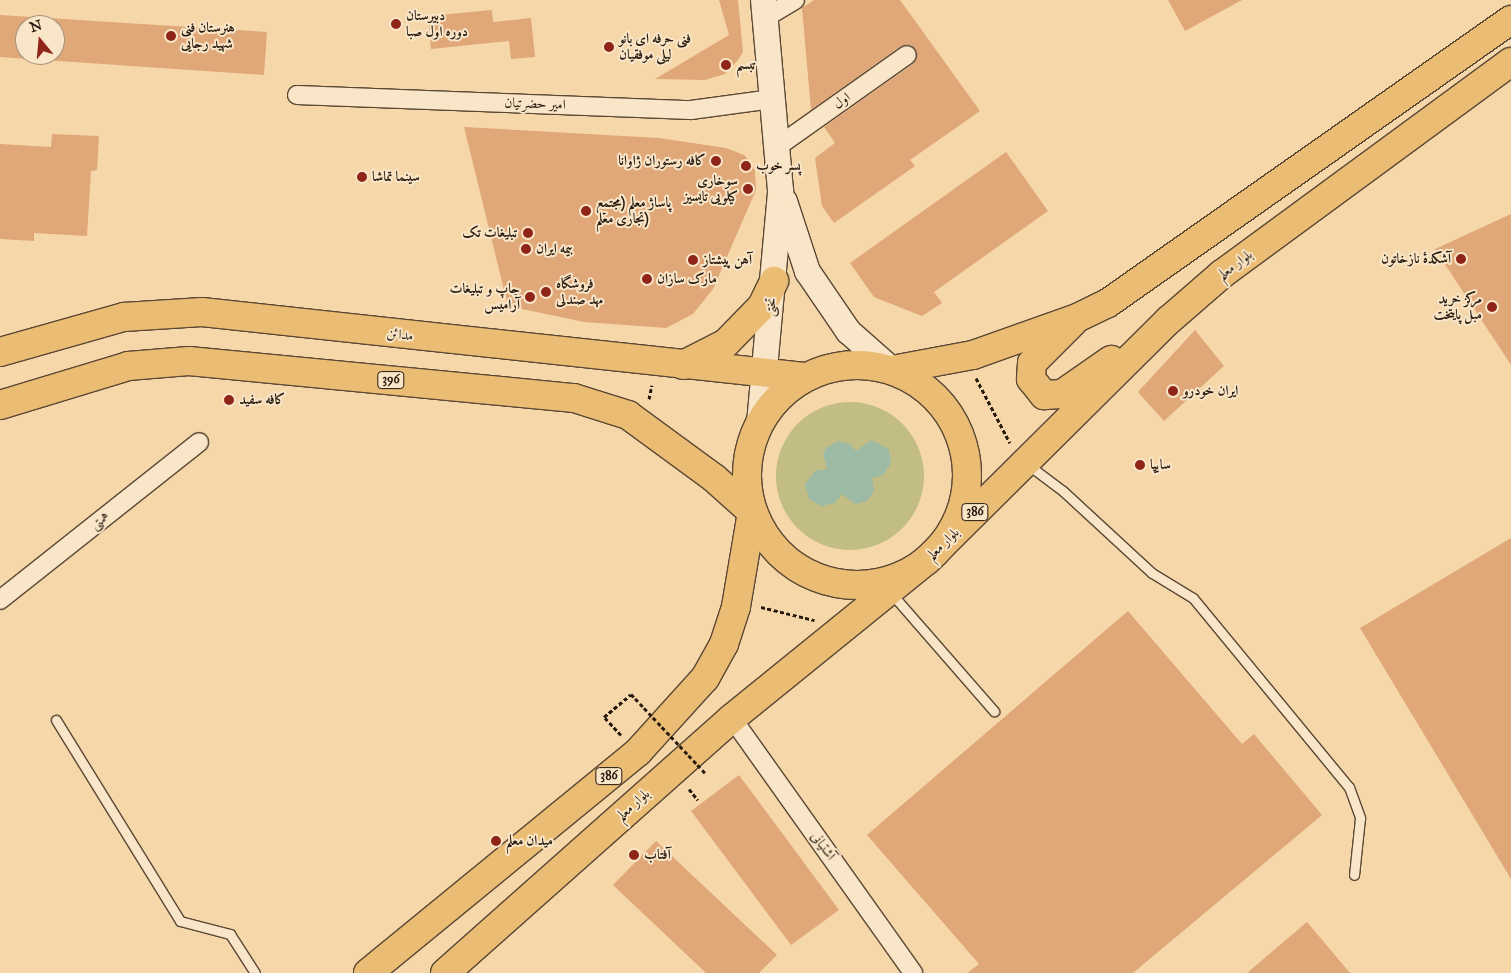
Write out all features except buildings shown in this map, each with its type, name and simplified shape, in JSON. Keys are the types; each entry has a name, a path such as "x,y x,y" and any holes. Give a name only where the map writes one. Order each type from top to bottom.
{"main road":[{"name":"تختی","path":"759,422 774,281 780,190 764,9"},
{"path":"892,370 918,383 940,402 956,427 966,455 967,484 961,512 947,538 927,560 888,579 862,585 827,581 795,566 769,543 752,512 746,482 748,451 759,422 778,396 805,377 833,367 853,365 892,370 973,355 1077,318 1108,303 1511,20"},
{"name":"بلوار معلم","path":"448,971 732,718 927,560 1169,320 1222,274 1511,62"},
{"name":"تختی","path":"780,190 807,271 848,331 892,370"},
{"path":"683,365 726,343 762,306 774,281"},
{"name":"مدائن","path":"0,352 124,317 202,312 763,374 805,377"},
{"path":"1077,318 1032,363 1031,379 1044,395 1062,394 1169,320"},
{"name":"396","path":"0,405 128,366 189,361 228,362 574,398 628,415 714,478 752,512"},
{"name":"386","path":"368,973 638,752 705,678 724,644 736,607 752,512"}],"street":[{"path":"764,9 794,0"},
{"name":"اول","path":"777,147 907,55"},
{"name":"امیر حضرتیان","path":"297,95 691,110 772,99"},
{"name":"همتی","path":"0,600 199,442"},
{"name":"آشتیانی","path":"732,718 914,973"}],"lane":[{"path":"1025,463 1062,491 1152,573 1193,598 1349,787 1360,818 1354,875"},
{"path":"889,590 994,711"},
{"path":"56,720 180,921 230,934 255,973"}],"path":[{"path":"973,355 976,379 1005,438 1025,463"},
{"path":"644,427 656,362"},
{"path":"736,607 762,607 821,621 839,631"},
{"path":"604,717 631,694 706,774"}],"shaded area":[{"path":"850,402 865,403 878,407 903,423 919,448 923,461 923,491 919,504 903,529 878,545 865,549 850,550 835,549 822,545 797,529 781,504 777,491 776,476 777,461 781,448 797,423 822,407 835,403"},
{"path":"871,440 889,449 891,463 883,475 872,478 874,491 867,501 855,504 842,494 835,503 821,506 809,499 805,484 815,471 827,469 823,454 826,448 838,441 850,444 856,451"}],"place":[{"name":"دبیرستان دوره اول صبا","path":"396,24"},
{"name":"هنرستان فنی شهید رجایی","path":"171,36"},
{"name":"فنی حرفه ای بانو لیلی موفقیان","path":"609,47"},
{"name":"تبسم","path":"726,65"},
{"name":"کافه رستوران ژاوانا","path":"716,161"},
{"name":"پسر خوب","path":"746,166"},
{"name":"سینما تماشا","path":"362,177"},
{"name":"سوخاری کیلویی تایسیز","path":"748,189"},
{"name":"پاساژ معلم (مجتمع تجاری معلم)","path":"586,211"},
{"name":"تبلیغات تک","path":"528,233"},
{"name":"بیمه ایران","path":"526,249"},
{"name":"آشکدهٔ نازخاتون","path":"1461,259"},
{"name":"آهن پیشتاز","path":"693,260"},
{"name":"مارک سازان","path":"647,279"},
{"name":"فروشگاه مهد صندلی","path":"546,292"},
{"name":"چاپ و تبلیغات آرامیس","path":"530,297"},
{"name":"مرکز خرید مبل پایتخت","path":"1492,307"},
{"name":"ایران خودرو","path":"1173,391"},
{"name":"کافه سفید","path":"229,400"},
{"name":"سایپا","path":"1140,465"},
{"name":"میدان معلم","path":"496,841"},
{"name":"آفتاب","path":"634,855"}]}
